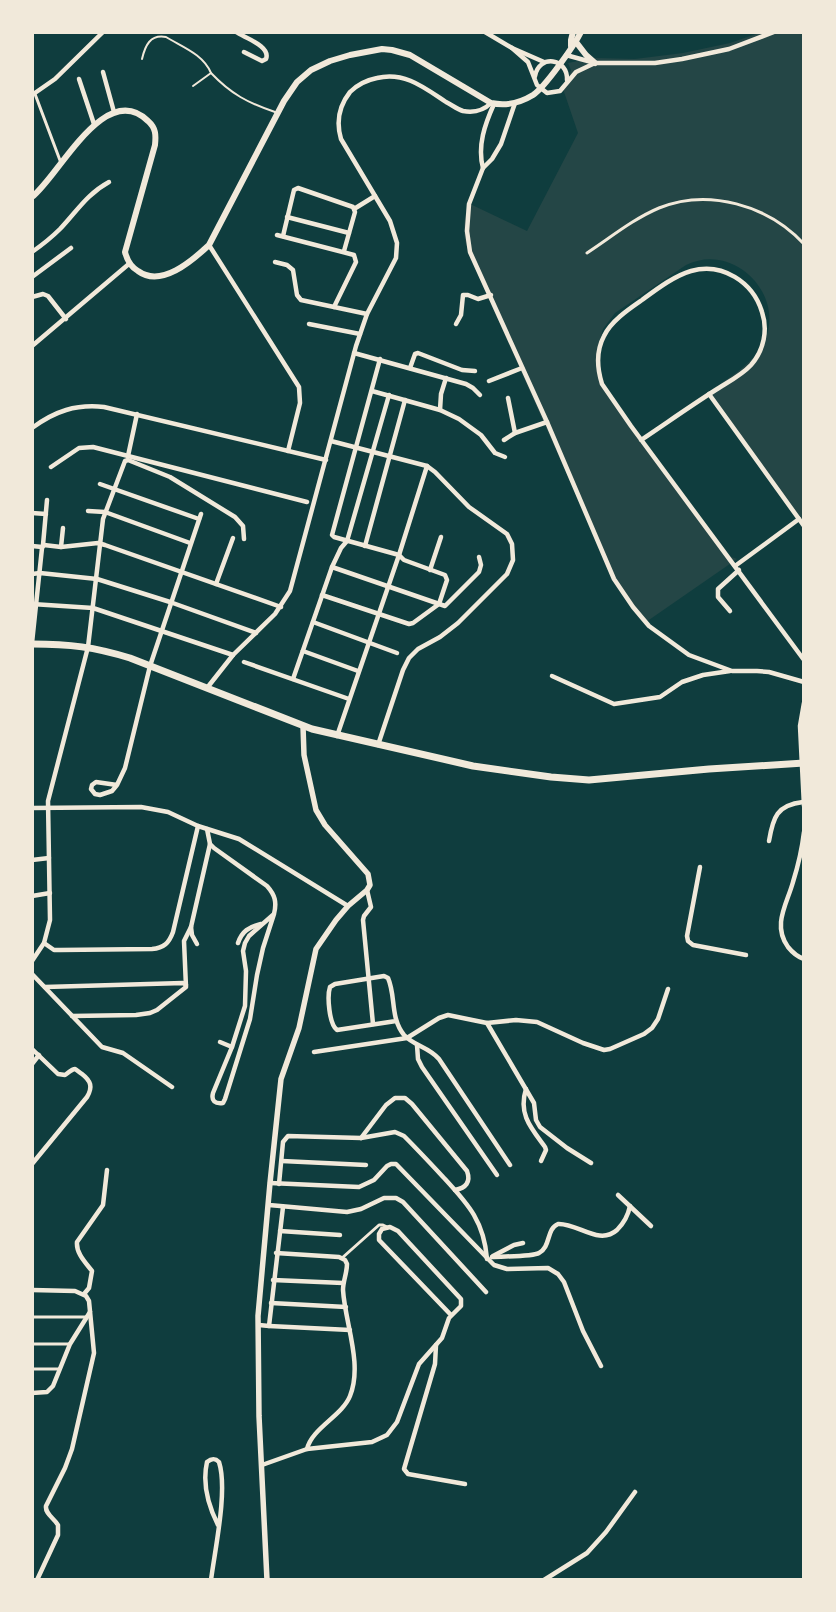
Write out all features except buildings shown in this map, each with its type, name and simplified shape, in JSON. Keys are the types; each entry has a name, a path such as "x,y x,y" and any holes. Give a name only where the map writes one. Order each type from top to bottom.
{"main road":[{"path":"573,32 571,40 595,63"},
{"path":"32,198 94,124 114,112 128,111 140,114 154,127 156,132 155,145 126,248 126,256 141,274 148,277 162,278 198,256 209,245 277,113 297,82 311,70 330,61 350,55 382,49 392,50 410,55 492,104 506,105 532,95 540,89 560,64 581,32"},
{"path":"32,643 88,647 130,658 303,726 337,736 473,766 570,779 608,779 681,771 802,763"}],"street":[{"path":"236,32 262,46 267,55 266,59 262,61 244,52"},
{"path":"485,32 512,48 544,62 553,61 560,64 566,72 567,80"},
{"path":"566,55 595,63 655,63 730,48 774,32"},
{"path":"62,164 34,95 55,79 103,33"},
{"path":"512,48 528,62 540,89 547,93 556,92 563,88 567,80 581,68 595,63"},
{"path":"535,77 536,70 544,62"},
{"path":"103,72 114,112"},
{"path":"207,688 233,655 280,607 292,585 360,334 367,314 396,258 397,250 392,226 341,139 339,119 342,106 348,95 357,86 379,77 395,76 416,83 463,111 475,112 484,110 492,104"},
{"path":"78,78 94,124"},
{"path":"515,103 500,144 492,159 483,168 469,204 466,232 470,252 547,422 614,579 633,607 650,626 689,655 708,664 732,671"},
{"path":"483,168 481,141 492,104"},
{"path":"32,252 60,230 86,198 96,189 109,182"},
{"path":"334,307 356,262 353,254 280,235 288,217 296,188 350,205 354,209"},
{"path":"344,251 354,209 374,196"},
{"path":"587,253 650,212 672,204 699,200 726,202 758,212 786,228 804,244"},
{"path":"288,217 349,233"},
{"path":"209,245 299,387 300,403 288,451"},
{"path":"32,276 71,248"},
{"path":"275,262 287,265 292,270 297,295 301,300 367,314"},
{"path":"32,346 130,263"},
{"path":"641,440 744,372 754,361 764,341 765,324 758,301 745,283 725,272 708,269 683,274 653,292 608,328 604,336 598,361 602,384 641,440 804,660"},
{"path":"32,297 43,294 48,296 66,318"},
{"path":"456,324 461,315 463,295 478,299 491,295"},
{"path":"309,324 360,334"},
{"path":"410,368 415,354 418,352 462,370 475,371"},
{"path":"354,353 446,378 469,386 480,395"},
{"path":"322,595 409,624 438,604 447,578 444,575 404,560 398,555 334,537 332,532 380,359"},
{"path":"488,380 522,368"},
{"path":"440,410 441,394 446,378"},
{"path":"372,391 440,410 474,429 495,453 505,457"},
{"path":"709,394 804,526"},
{"path":"293,679 332,567 341,548 347,541 389,395"},
{"path":"508,398 515,433"},
{"path":"365,546 405,400"},
{"path":"32,428 57,412 84,406 104,406 326,460"},
{"path":"128,456 137,414"},
{"path":"504,440 515,433 547,422"},
{"path":"331,440 427,466 436,472 469,507 507,534 512,544 514,560 507,574 458,623 440,637 418,649 409,658 402,670 378,745"},
{"path":"51,467 74,450 85,446 93,446 306,502"},
{"path":"32,961 44,944 50,920 47,808 49,793 88,647 105,512 124,463 128,460 170,477 235,517 243,526 244,539"},
{"path":"337,736 427,466"},
{"path":"100,484 199,519"},
{"path":"32,643 47,500"},
{"path":"88,511 105,512 190,543"},
{"path":"32,513 46,514"},
{"path":"118,785 96,782 92,784 91,789 95,794 100,795 112,791 118,785 125,768 150,666 201,514"},
{"path":"730,611 718,597 718,589 737,568 799,519"},
{"path":"61,547 63,528"},
{"path":"430,570 441,537"},
{"path":"216,584 233,538"},
{"path":"32,546 61,547 100,544 181,570 280,607"},
{"path":"332,567 446,606 476,575 481,565 479,557"},
{"path":"32,574 40,573 97,579 170,602 256,633"},
{"path":"35,603 94,608 233,655"},
{"path":"313,622 397,653"},
{"path":"303,651 358,672"},
{"path":"244,662 349,699"},
{"path":"552,676 614,704 660,697 682,682 704,675 732,671 757,670 804,682"},
{"path":"804,703 800,726 804,806"},
{"path":"267,1580 259,1325 270,1183 281,1079 299,1028 313,956 322,940 348,906 367,890 370,885 368,874 325,824 316,810 304,755 303,726"},
{"path":"769,841 774,818 790,804 803,802"},
{"path":"32,808 141,807 155,808 168,812 198,826 239,839 348,906"},
{"path":"44,944 54,950 152,949 166,945 171,939 173,932 198,826"},
{"path":"72,1016 136,1016 150,1013 186,987 184,940 191,927 210,844 208,829"},
{"path":"804,832 798,866 780,921 786,944 800,958 804,959"},
{"path":"210,844 267,886 274,893 276,900 274,914 263,948 246,1034 225,1099 223,1103 218,1104 212,1098 213,1093 232,1047 245,1006 246,971 243,951 245,943 249,936 274,914"},
{"path":"32,860 49,858"},
{"path":"700,867 687,936 688,941 693,945 746,955"},
{"path":"367,890 371,907 363,920 373,1024"},
{"path":"32,896 50,893"},
{"path":"238,943 245,930 264,924"},
{"path":"191,927 192,935 197,944"},
{"path":"32,948 40,950"},
{"path":"32,974 102,1047 126,1054 172,1087"},
{"path":"396,1021 337,1030 331,1022 328,994 330,987 335,984 384,976 388,978 396,1021 400,1029 407,1038 431,1051 439,1059 510,1166"},
{"path":"44,987 182,983 186,985"},
{"path":"314,1052 407,1038 439,1018 448,1015 487,1023 516,1020 537,1022 583,1043 604,1050 610,1050 644,1034 652,1028 658,1019 668,990"},
{"path":"487,1023 534,1102 536,1120 540,1127 567,1148 591,1163"},
{"path":"220,1042 232,1047"},
{"path":"417,1044 418,1059 422,1067 497,1175"},
{"path":"32,1049 58,1074 65,1075 76,1069 88,1078 91,1085 87,1098 32,1164"},
{"path":"32,1064 39,1055"},
{"path":"526,1089 523,1101 524,1113 532,1131 546,1150 541,1161"},
{"path":"361,1138 386,1106 395,1098 405,1098 467,1171 469,1178 467,1184 455,1190"},
{"path":"279,1184 284,1140 288,1136 361,1138 395,1132 404,1136 470,1207 481,1226 489,1258"},
{"path":"282,1161 366,1165"},
{"path":"270,1183 363,1186 374,1180 387,1166 396,1164 489,1258 502,1268 548,1268 558,1274 564,1282 583,1331 601,1366"},
{"path":"84,1294 89,1288 92,1271 79,1253 77,1242 103,1206 107,1170"},
{"path":"618,1195 650,1226"},
{"path":"269,1205 343,1212 361,1210 384,1198 396,1198 403,1202 486,1292"},
{"path":"489,1258 538,1254 544,1248 552,1228 558,1224 566,1224 605,1237 612,1234 623,1223 630,1206"},
{"path":"269,1326 276,1253 283,1207"},
{"path":"262,1465 307,1449 372,1442 387,1435 397,1422 419,1364 442,1338 447,1321 461,1306 462,1301 398,1231 379,1225 341,1258"},
{"path":"387,1227 380,1231 379,1240 451,1315"},
{"path":"280,1231 340,1235"},
{"path":"489,1258 509,1247 523,1243"},
{"path":"276,1253 341,1258 347,1262 348,1266 343,1283 354,1364 353,1384 350,1396 344,1406 312,1438 307,1449"},
{"path":"274,1280 343,1283"},
{"path":"32,1290 75,1291 84,1294 88,1298 94,1353 72,1449 45,1510 56,1522 59,1530 36,1580"},
{"path":"271,1303 346,1307"},
{"path":"32,1393 43,1393 50,1389 70,1344 90,1312"},
{"path":"32,1317 86,1317"},
{"path":"259,1325 350,1330"},
{"path":"32,1344 70,1344"},
{"path":"436,1345 434,1369 404,1469 408,1474 465,1484"},
{"path":"32,1369 60,1369"},
{"path":"212,1580 221,1505 221,1466 216,1459 211,1459 207,1462 206,1466 206,1491 210,1508 218,1525"},
{"path":"544,1580 592,1548 636,1492"}],"lane":[{"path":"142,59 151,39 161,36 202,58 207,63 210,73 231,92 252,104 277,113"},
{"path":"193,86 210,73"}],"shaded area":[{"path":"759,33 803,33 803,524 710,391 744,367 760,349 768,331 769,312 764,295 754,280 740,268 723,261 705,259 686,265 615,313 603,329 597,349 597,370 604,388 642,437 698,516 729,556 737,559 646,622 618,586 475,268 464,236 468,203 527,231 578,133 562,86 568,80 571,70 568,63 593,58 635,59 683,53 730,43"}]}
